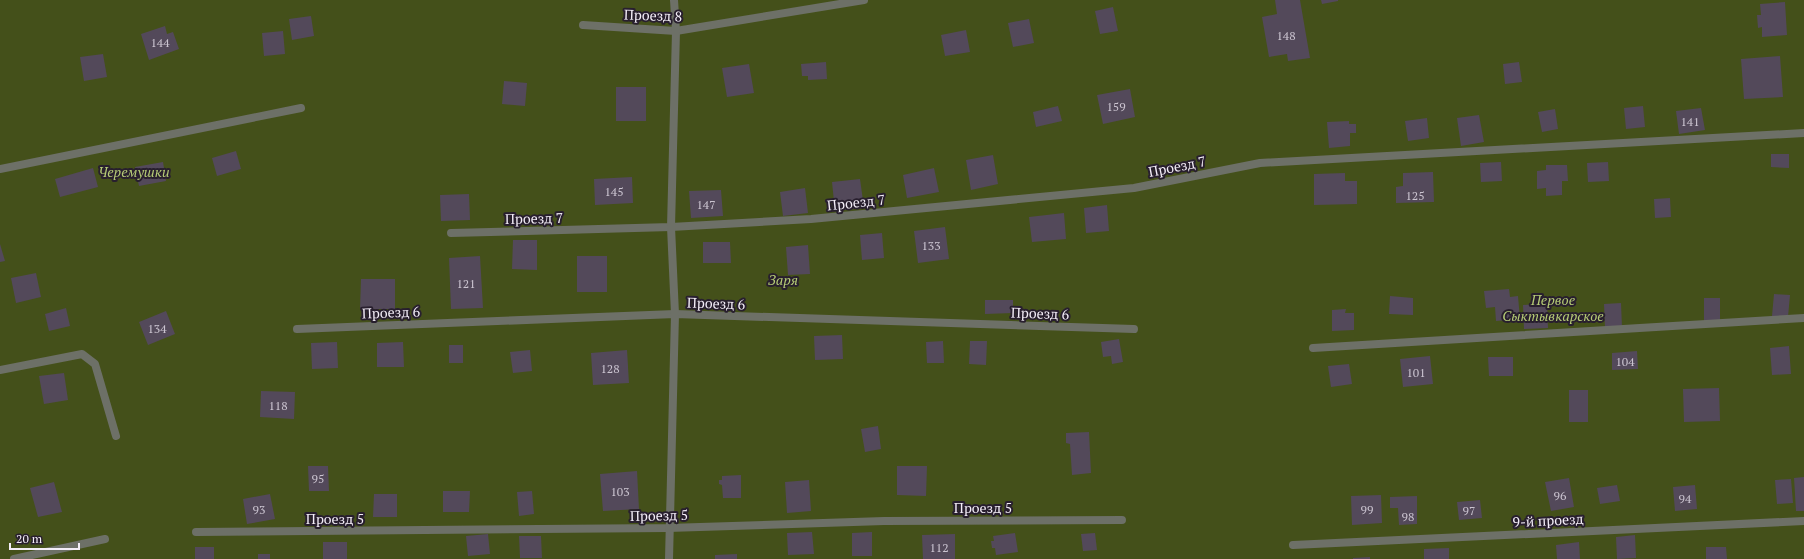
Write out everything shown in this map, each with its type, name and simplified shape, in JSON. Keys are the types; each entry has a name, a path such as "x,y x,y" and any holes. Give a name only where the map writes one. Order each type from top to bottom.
{"street":[{"path":"669,559 668,528 675,314 671,228 676,31 674,0"},
{"name":"Проезд 8","path":"583,25 676,31 864,0"},
{"path":"0,169 301,108"},
{"name":"Проезд 7","path":"451,233 671,228 812,219 1134,188 1260,163 1804,133"},
{"name":"Проезд 6","path":"297,329 675,314 1134,329"},
{"path":"1313,348 1804,318"},
{"path":"0,370 82,354 95,364 116,436"},
{"name":"Проезд 5","path":"196,532 668,528 884,521 1122,520"},
{"name":"9-й проезд","path":"1293,545 1804,521"},
{"path":"14,559 106,539"}],"green space":[{"path":"0,0 1804,0 1804,559 0,559"}],"building":[{"path":"1275,0 1300,0 1310,58 1288,61 1287,54 1269,57 1262,17 1277,14"},
{"path":"1321,0 1338,0 1338,1 1322,4"},
{"path":"1785,2 1787,35 1762,37 1762,27 1758,28 1757,15 1761,15 1760,4"},
{"path":"1113,7 1118,31 1100,34 1095,11"},
{"path":"311,16 314,36 292,40 289,19"},
{"path":"1029,19 1034,43 1013,47 1008,23"},
{"path":"165,26 167,34 173,32 179,49 149,60 141,34"},
{"path":"966,30 970,52 945,56 941,35"},
{"path":"283,31 285,54 264,56 262,33"},
{"path":"103,54 107,77 84,81 80,57"},
{"path":"1780,56 1783,97 1744,99 1741,59"},
{"path":"826,62 827,79 808,80 808,76 802,76 801,64"},
{"path":"1519,62 1522,82 1505,84 1503,64"},
{"path":"749,64 754,93 727,97 722,68"},
{"path":"504,81 527,83 525,106 502,104"},
{"path":"616,87 646,87 646,121 616,121"},
{"path":"1130,89 1135,117 1103,124 1097,95"},
{"path":"1058,106 1062,121 1036,127 1033,112"},
{"path":"1643,106 1645,127 1626,129 1624,108"},
{"path":"1701,108 1705,130 1679,134 1676,111"},
{"path":"1555,109 1558,129 1542,132 1538,112"},
{"path":"1479,115 1484,142 1461,146 1457,118"},
{"path":"1427,118 1429,138 1408,141 1405,121"},
{"path":"1349,121 1349,124 1356,124 1356,133 1350,133 1350,146 1329,148 1327,122"},
{"path":"236,151 241,169 217,176 212,158"},
{"path":"1771,154 1789,154 1789,168 1771,167"},
{"path":"993,155 998,184 971,190 966,160"},
{"path":"163,162 166,181 139,186 135,167"},
{"path":"1501,162 1502,181 1481,182 1480,163"},
{"path":"1608,162 1609,181 1588,182 1587,163"},
{"path":"1546,165 1567,165 1568,181 1562,181 1562,195 1546,196 1546,188 1537,189 1537,171 1546,170"},
{"path":"93,168 98,187 60,197 55,179"},
{"path":"934,168 939,192 907,198 903,175"},
{"path":"1433,172 1434,202 1396,203 1396,187 1403,186 1403,173"},
{"path":"1345,173 1345,181 1357,181 1357,204 1314,205 1314,174"},
{"path":"632,177 633,203 595,205 594,179"},
{"path":"860,179 864,208 835,211 832,182"},
{"path":"805,188 808,213 783,216 780,192"},
{"path":"721,190 723,216 691,218 689,191"},
{"path":"469,194 470,220 441,221 440,195"},
{"path":"1670,198 1671,217 1655,218 1654,199"},
{"path":"1107,205 1109,231 1086,233 1084,208"},
{"path":"1064,213 1066,239 1032,242 1029,217"},
{"path":"945,227 949,259 918,263 914,231"},
{"path":"882,233 884,258 862,260 860,235"},
{"path":"513,240 537,240 537,270 512,269"},
{"path":"703,242 730,242 731,263 703,263"},
{"path":"0,244 5,261 0,262"},
{"path":"808,245 810,274 788,275 786,247"},
{"path":"480,256 483,308 451,309 449,258"},
{"path":"577,256 607,256 607,292 577,292"},
{"path":"36,273 41,297 16,303 11,278"},
{"path":"361,279 395,279 395,309 360,309"},
{"path":"1509,289 1510,297 1518,296 1520,319 1496,321 1495,307 1486,308 1484,291"},
{"path":"1774,294 1790,295 1788,317 1772,316"},
{"path":"1390,296 1413,298 1413,315 1389,314"},
{"path":"1704,298 1720,298 1720,322 1704,321"},
{"path":"985,300 1013,300 1013,313 985,314"},
{"path":"1547,303 1548,328 1524,329 1523,305"},
{"path":"1621,303 1622,328 1605,328 1604,304"},
{"path":"66,308 70,326 49,331 45,314"},
{"path":"1346,309 1345,313 1354,313 1354,330 1332,331 1332,310"},
{"path":"166,311 175,334 148,345 139,322"},
{"path":"842,335 843,359 815,360 814,336"},
{"path":"1119,339 1123,362 1112,364 1111,356 1103,357 1101,342"},
{"path":"943,341 944,363 927,363 926,342"},
{"path":"970,341 987,341 986,365 969,364"},
{"path":"337,342 338,368 312,369 311,343"},
{"path":"403,342 404,367 377,367 377,343"},
{"path":"449,345 463,345 463,363 449,363"},
{"path":"1789,346 1791,374 1772,375 1770,348"},
{"path":"530,350 532,371 513,373 510,352"},
{"path":"627,350 629,383 593,385 591,353"},
{"path":"1637,351 1638,369 1612,370 1612,353"},
{"path":"1430,356 1433,384 1403,387 1400,359"},
{"path":"1488,357 1513,357 1513,376 1489,376"},
{"path":"1349,364 1352,384 1331,387 1328,366"},
{"path":"64,373 68,400 44,404 39,376"},
{"path":"1719,388 1720,421 1684,422 1683,389"},
{"path":"1569,390 1588,390 1588,422 1569,422"},
{"path":"261,391 295,392 294,419 260,417"},
{"path":"878,426 881,449 865,452 861,429"},
{"path":"1089,432 1091,473 1072,475 1070,444 1066,443 1066,433"},
{"path":"308,466 328,466 329,491 309,491"},
{"path":"897,466 927,466 926,496 897,495"},
{"path":"637,471 639,509 603,511 600,474"},
{"path":"741,475 741,498 723,498 722,485 719,484 719,480 722,480 722,476"},
{"path":"1804,477 1804,511 1796,511 1794,478"},
{"path":"1569,478 1574,507 1551,511 1545,482"},
{"path":"1791,479 1793,503 1777,504 1775,480"},
{"path":"809,480 811,511 787,513 785,482"},
{"path":"54,482 62,512 38,517 30,488"},
{"path":"1617,485 1620,501 1600,504 1597,488"},
{"path":"1695,485 1697,509 1675,511 1673,487"},
{"path":"443,491 470,491 469,512 443,512"},
{"path":"532,491 534,514 519,516 517,492"},
{"path":"270,494 275,519 247,524 243,499"},
{"path":"374,494 397,494 397,517 373,517"},
{"path":"1381,495 1382,523 1352,525 1351,496"},
{"path":"1417,496 1417,524 1399,525 1398,508 1390,508 1390,497"},
{"path":"1480,500 1482,518 1459,520 1457,502"},
{"path":"812,532 814,554 788,555 787,533"},
{"path":"872,532 872,556 852,556 852,533"},
{"path":"1015,533 1018,552 996,555 995,548 992,548 991,541 994,541 993,536"},
{"path":"1095,533 1097,550 1083,551 1081,534"},
{"path":"488,534 490,554 468,556 466,536"},
{"path":"955,534 955,559 923,559 922,535"},
{"path":"1635,535 1636,558 1617,559 1616,537"},
{"path":"519,536 541,536 542,558 520,558"},
{"path":"323,542 347,542 347,559 323,559"},
{"path":"1579,542 1580,559 1557,559 1556,545"},
{"path":"195,547 214,547 214,559 195,559"},
{"path":"1706,547 1726,547 1727,559 1706,559"},
{"path":"1449,548 1449,559 1424,559 1424,549"},
{"path":"258,554 270,554 270,559 258,559"},
{"path":"737,554 737,559 715,559 715,555"},
{"path":"1370,557 1370,559 1353,559 1353,558"}],"park label":[{"name":"Черемушки","path":"134,171"},
{"name":"Заря","path":"783,279"},
{"name":"Первое Сыктывкарское","path":"1553,308"}]}
